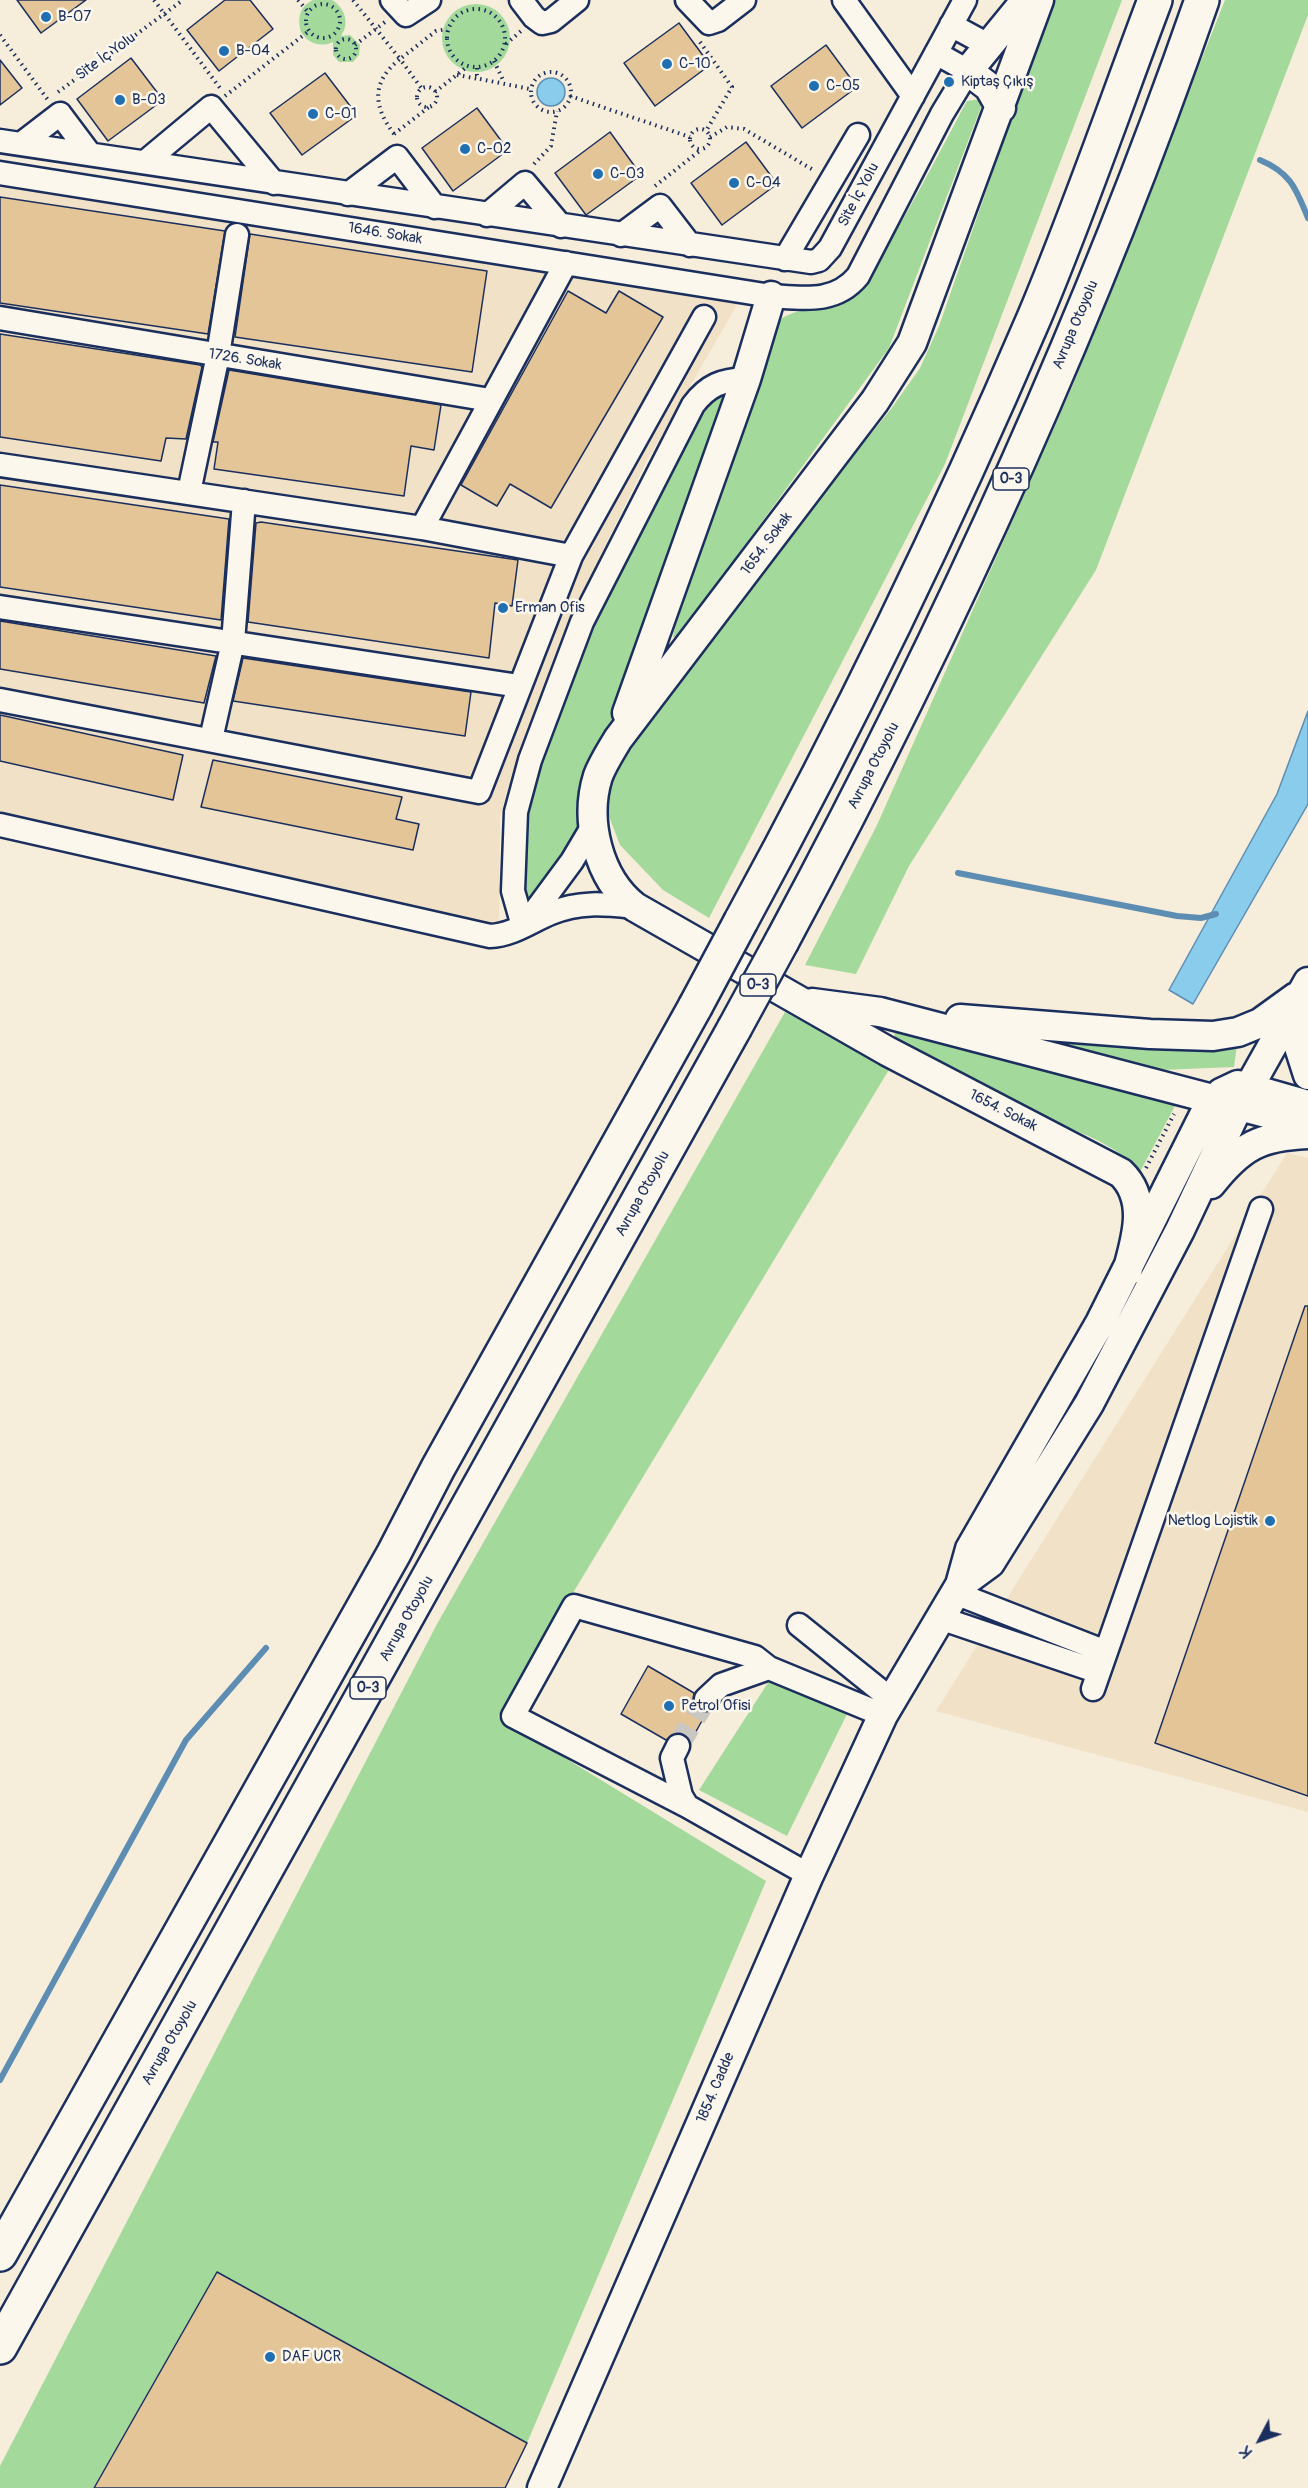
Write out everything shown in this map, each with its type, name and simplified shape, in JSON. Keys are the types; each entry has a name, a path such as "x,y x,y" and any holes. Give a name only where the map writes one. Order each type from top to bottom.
{"highway":[{"path":"0,2254 394,1553 444,1457 695,1007 846,721 907,598 1034,316 1155,0"},
{"name":"Avrupa Otoyolu","path":"0,2347 734,1029 895,725 1013,474 1125,209 1202,0"}],"main road":[{"path":"1001,108 989,87 968,71 1026,0"},
{"name":"1654. Sokak","path":"1039,0 1001,108 912,343 901,364 618,740 598,776 594,824 600,855 606,871 635,907 903,1059 1121,1173 1134,1190 1138,1206 1137,1235 1127,1272"},
{"path":"618,740 746,379 771,296"},
{"path":"880,1012 1204,1037 1227,1035 1260,1023 1305,987"},
{"path":"1305,987 1299,1047 1308,1075"},
{"path":"958,1589 990,1563 1066,1444 1112,1363 1186,1216 1235,1097 1305,987"},
{"name":"1654. Sokak","path":"792,998 880,1012 1235,1097"},
{"path":"1235,1097 1308,1124"},
{"path":"958,1589 970,1548 1127,1272 1204,1115 1235,1097 1308,1105"},
{"path":"1186,1216 1227,1164 1248,1148 1272,1137 1308,1134"},
{"name":"1854. Cadde","path":"542,2488 809,1875 890,1702 958,1589"}],"street":[{"path":"392,0 406,15 429,0"},
{"path":"521,0 534,17 542,22 551,21 577,0"},
{"path":"687,0 702,19 710,23 714,23 744,0"},
{"path":"844,0 913,96"},
{"name":"Site İç Yolu","path":"10,143 811,262 826,255 965,0"},
{"path":"951,25 988,45"},
{"path":"936,53 968,71"},
{"name":"1646. Sokak","path":"0,173 771,296 820,297 837,294 852,283 942,114 968,71"},
{"path":"145,162 218,101 274,183"},
{"path":"54,107 90,154"},
{"name":"Site İç Yolu","path":"10,143 54,107"},
{"name":"Site İç Yolu","path":"785,259 858,135"},
{"path":"348,194 397,157 435,207"},
{"path":"488,215 525,183 561,226"},
{"path":"621,235 660,206 690,245"},
{"path":"189,492 218,355 237,235"},
{"path":"422,528 566,263"},
{"path":"0,700 479,792 572,556 704,317"},
{"name":"1726. Sokak","path":"0,318 490,400"},
{"path":"523,926 513,891 516,812 530,760 582,622 693,405 715,384 725,380 746,379"},
{"path":"0,465 422,528 572,556"},
{"path":"211,740 232,642 244,501"},
{"path":"0,606 519,686"},
{"path":"523,926 572,861 594,824"},
{"path":"0,825 480,935 501,936 578,905 591,903 635,907"},
{"path":"1099,1671 1261,1209"},
{"path":"958,1589 1099,1671"},
{"path":"809,1875 687,1806 513,1716 574,1606 755,1657 769,1668 890,1702"},
{"path":"940,1617 1099,1671"},
{"path":"799,1625 890,1702"},
{"path":"706,1699 721,1685 769,1668"},
{"path":"678,1746 672,1758 681,1796 687,1806"}],"path":[{"path":"154,0 218,101 309,31"},
{"name":"Site İç Yolu","path":"54,107 183,0"},
{"path":"298,0 308,12"},
{"path":"353,0 422,89"},
{"path":"322,2 333,7 339,16 339,27 333,34 321,38 309,31 305,23 308,12 322,2"},
{"path":"477,8 496,16 502,24 505,44 494,62 477,68 468,66 453,56 446,39 447,29 451,21 467,9 477,8"},
{"path":"702,19 690,28 732,87 706,131"},
{"path":"355,45 376,29"},
{"path":"394,134 382,117 378,88 385,72 436,31 447,29"},
{"path":"333,34 339,42 337,53 344,59 355,54 355,45"},
{"path":"0,35 54,107"},
{"path":"339,42 347,39 355,45"},
{"path":"494,62 505,83"},
{"path":"435,92 468,66"},
{"path":"477,68 477,75 480,79"},
{"path":"554,72 568,82 570,96 568,103 557,111 550,112 537,107 530,89 541,74 554,72"},
{"path":"457,75 530,89"},
{"path":"385,141 429,107 436,101 435,92 430,88 422,89 417,96 418,102 422,106 429,107"},
{"path":"570,96 690,137"},
{"path":"525,183 520,176 544,156 551,146 557,111"},
{"name":"Site İç Yolu","path":"710,137 727,128 744,129 831,180"},
{"path":"690,137 695,130 706,131"},
{"path":"649,190 710,143 710,137 706,131"},
{"path":"690,137 693,147 702,149"}],"shaded area":[{"path":"0,174 745,291 646,462 567,624 507,790 500,817 499,946 0,832"},
{"path":"1287,1153 1308,1158 1308,1812 936,1711"}],"green space":[{"path":"313,0 332,0 343,11 346,21 341,36 350,35 360,45 359,55 353,62 339,62 333,55 333,42 324,45 315,43 301,32 299,22 302,9"},
{"path":"1053,0 1122,0 945,464 709,918 663,890 620,845 605,806 609,779 631,740 697,649 891,409 920,368 939,326"},
{"path":"1225,0 1308,0 1308,15 1096,570 909,866 856,974 805,965 877,825 1072,387"},
{"path":"476,4 489,7 500,14 507,25 510,38 507,51 500,62 489,69 476,72 463,69 452,62 445,51 442,38 445,25 452,14 463,7"},
{"path":"981,99 983,102 889,348 677,638 673,637 678,611 725,487 756,384 768,362 778,321 802,311 839,306 852,295 869,274 907,212 967,101"},
{"path":"746,379 594,813 523,926 516,812 530,760 694,403"},
{"path":"785,1012 890,1068 498,1717 766,1881 527,2443 217,2272 93,2488 0,2488 0,2466 437,1624"},
{"path":"899,1030 1177,1102 1140,1172 1113,1149 1015,1105 897,1041 894,1034"},
{"path":"1021,1032 1237,1045 1234,1067 1160,1070"},
{"path":"771,1678 850,1708 787,1836 699,1790"}],"water":[{"path":"551,78 561,82 565,92 561,102 551,106 541,102 537,92 541,82"},
{"path":"1308,711 1308,804 1193,1004 1169,990 1277,794"}],"building":[{"name":"B-07","path":"17,0 86,0 41,33"},
{"name":"B-04","path":"225,0 250,0 273,29 219,71 187,30"},
{"name":"C-10","path":"679,23 710,65 655,106 624,63"},
{"name":"C-05","path":"826,45 857,87 802,128 771,86"},
{"name":"B-03","path":"131,58 163,100 108,141 77,99"},
{"path":"0,60 22,88 0,105"},
{"name":"C-01","path":"325,73 357,115 302,155 270,113"},
{"name":"C-02","path":"477,108 508,150 453,191 422,148"},
{"name":"C-03","path":"610,132 641,175 586,215 555,173"},
{"name":"C-04","path":"746,142 777,184 722,225 691,183"},
{"path":"0,197 225,231 208,334 0,303"},
{"path":"250,234 487,271 472,372 235,337"},
{"path":"568,291 606,313 619,291 663,317 551,508 510,484 497,506 461,485"},
{"path":"0,334 200,365 202,367 186,439 166,438 161,461 0,437"},
{"path":"229,370 441,405 434,450 411,446 404,496 214,469 218,442 213,442"},
{"path":"0,485 229,519 221,620 0,587"},
{"path":"256,523 518,560 512,606 495,603 489,658 248,622"},
{"path":"0,621 216,656 204,703 0,669"},
{"path":"243,658 471,692 465,736 233,701"},
{"path":"0,715 183,755 173,800 0,761"},
{"path":"213,760 402,797 396,819 419,824 413,850 201,807"},
{"name":"Netlog Lojistik","path":"1305,1306 1308,1306 1308,1796 1155,1743"},
{"path":"648,1666 694,1693 693,1701 696,1708 707,1712 690,1742 685,1734 678,1733 666,1740 621,1714"},
{"name":"DAF UCR","path":"217,2272 527,2443 505,2488 94,2488"}],"waterway":[{"path":"1260,160 1286,176 1308,218"},
{"path":"958,873 1177,916 1201,918 1216,914"},
{"path":"0,2080 186,1740 266,1648"}],"tunnel":[{"path":"678,1746 706,1699"}],"place":[{"name":"B-07","path":"46,17"},
{"name":"B-04","path":"224,51"},
{"name":"C-10","path":"667,64"},
{"name":"Kiptaş Çıkış","path":"949,82"},
{"name":"C-05","path":"814,86"},
{"name":"B-03","path":"120,100"},
{"name":"C-01","path":"313,114"},
{"name":"C-02","path":"465,149"},
{"name":"C-03","path":"598,174"},
{"name":"C-04","path":"734,183"},
{"name":"Erman Ofis","path":"503,608"},
{"name":"Netlog Lojistik","path":"1270,1521"},
{"name":"Petrol Ofisi","path":"669,1706"},
{"name":"DAF UCR","path":"270,2357"}]}
